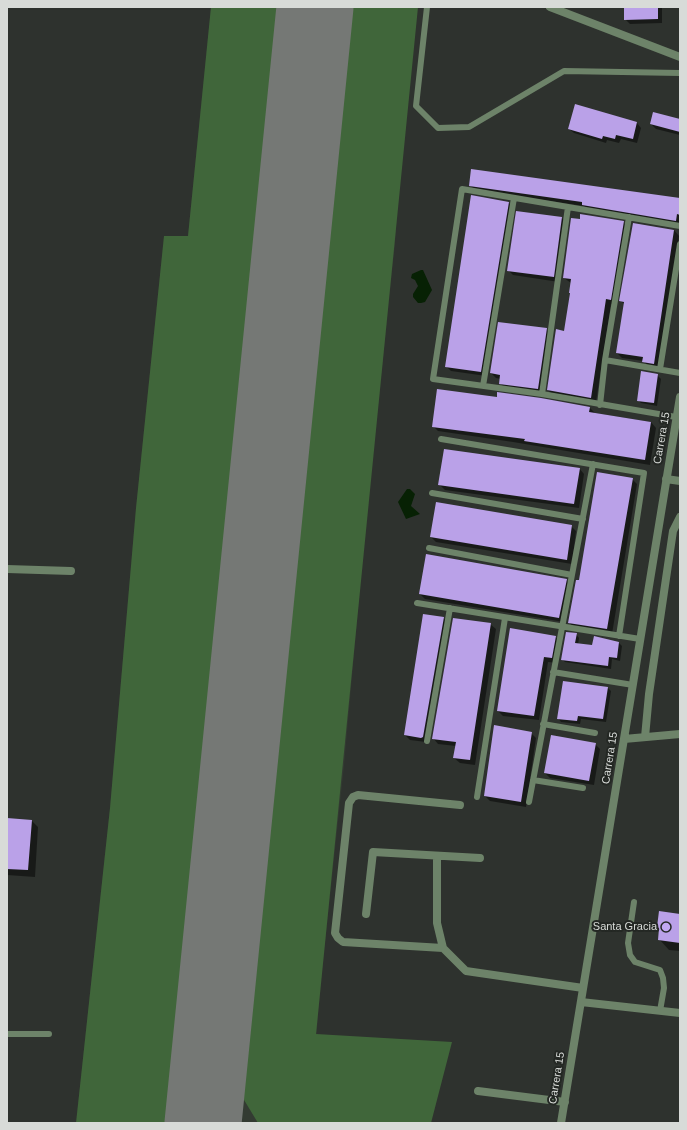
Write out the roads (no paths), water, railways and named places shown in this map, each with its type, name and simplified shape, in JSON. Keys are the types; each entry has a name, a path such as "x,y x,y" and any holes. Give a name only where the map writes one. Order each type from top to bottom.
{"street":[{"path":"550,7 680,57"},
{"name":"Carrera 15","path":"562,1123 680,397"},
{"path":"666,479 680,481"},
{"path":"645,737 649,694 674,527 680,517"},
{"path":"7,569 71,571"},
{"path":"624,739 680,734"},
{"path":"443,948 343,942 338,938 335,933 349,803 353,797 358,795 460,805"},
{"path":"366,914 373,852 480,858"},
{"path":"437,856 437,923 443,948 466,971 583,988"},
{"path":"581,1002 680,1013"},
{"path":"478,1091 565,1102"}],"lane":[{"path":"427,7 416,106 438,128 469,127 564,71 680,73"},
{"path":"676,416 600,405 542,394 432,379 462,189 680,226"},
{"path":"483,386 514,198"},
{"path":"542,394 568,207"},
{"path":"600,405 605,360 629,217"},
{"path":"660,369 680,244"},
{"path":"605,360 680,373"},
{"path":"440,439 644,473 619,636"},
{"path":"529,802 593,464"},
{"path":"432,494 583,519"},
{"path":"429,548 572,574"},
{"path":"417,603 640,639"},
{"path":"427,741 450,608"},
{"path":"477,797 505,618"},
{"path":"553,672 633,684"},
{"path":"543,724 595,733"},
{"path":"533,780 583,788"},
{"path":"634,902 628,943 630,955 635,962 660,970 664,988 660,1011"},
{"path":"7,1034 49,1034"}],"place":[{"name":"Santa Gracia","path":"666,927"}]}
